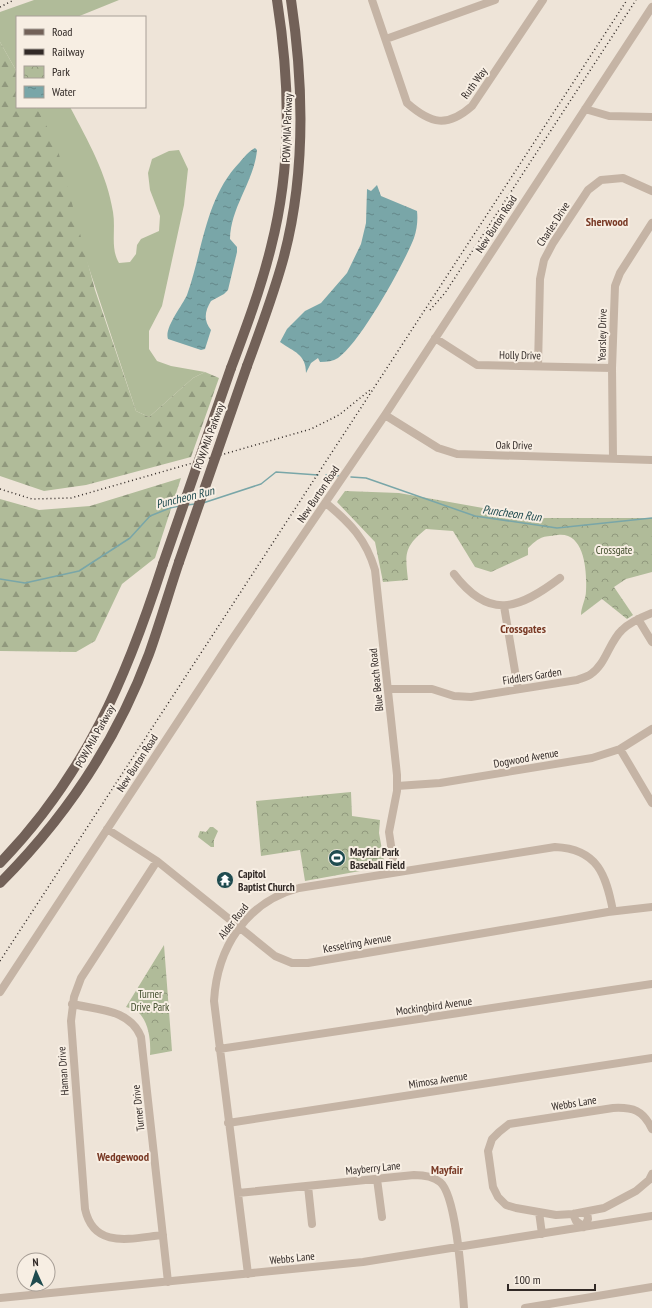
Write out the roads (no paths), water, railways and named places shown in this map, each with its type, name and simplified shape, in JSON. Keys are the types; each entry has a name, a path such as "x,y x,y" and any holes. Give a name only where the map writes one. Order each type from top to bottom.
{"main road":[{"name":"POW/MIA Parkway","path":"0,863 52,801 74,770 94,737 126,670 261,285 272,246 286,163 288,119 286,75 277,0"},
{"name":"POW/MIA Parkway","path":"0,883 42,839 98,758 123,711 149,654 179,562 269,306 284,258 297,179 300,142 301,89 291,0"}],"street":[{"name":"Ruth Way","path":"372,0 408,103 419,113 429,119 441,122 464,114 472,106 543,0"},
{"path":"386,39 495,0"},
{"name":"New Burton Road","path":"0,992 231,640 385,415 652,7"},
{"path":"585,109 609,116 652,117"},
{"name":"Charles Drive","path":"538,366 540,279 544,260 553,243 588,190 601,180 623,178 652,191"},
{"name":"Yearsley Drive","path":"613,458 613,300 616,279 652,223"},
{"name":"Holly Drive","path":"435,338 476,365 612,368"},
{"name":"Oak Drive","path":"385,415 438,448 452,453 652,460"},
{"name":"Blue Beach Road","path":"326,503 352,526 372,560 377,582 397,774 397,786 389,832 395,872"},
{"path":"454,574 466,589 482,601 504,606 533,596 560,578"},
{"path":"504,606 518,689"},
{"name":"Fiddlers Garden","path":"388,688 432,689 454,696 471,697 577,680 592,673 601,663 611,645 622,630 638,619 652,613"},
{"path":"638,619 652,642"},
{"name":"Dogwood Avenue","path":"397,786 440,783 592,758 620,749 652,729"},
{"path":"620,749 652,803"},
{"name":"Kesselring Avenue","path":"106,829 157,860 279,959 299,964 613,911 652,907"},
{"name":"Alder Road","path":"248,1274 219,1049 214,986 224,951 230,940 254,910 275,896 286,891 544,848 564,847 580,852 598,867 607,881 613,911"},
{"name":"Haman Drive","path":"157,860 81,978 72,1004 71,1021 85,1209 88,1221 98,1232 115,1239 163,1235"},
{"name":"Mockingbird Avenue","path":"219,1049 652,984"},
{"name":"Turner Drive","path":"72,1004 126,1017 133,1023 141,1037 168,1282"},
{"name":"Mimosa Avenue","path":"228,1123 652,1058"},
{"name":"Webbs Lane","path":"652,1129 646,1118 637,1111 627,1107 564,1115 509,1124 492,1140 488,1150 493,1187 498,1197 506,1205 556,1215 587,1212 604,1208 636,1191 649,1180 652,1174"},
{"name":"Mayberry Lane","path":"238,1193 423,1175 440,1182 450,1200 458,1248 464,1308"},
{"path":"377,1179 382,1217"},
{"path":"308,1186 312,1224"},
{"path":"539,1212 542,1234"},
{"path":"573,1214 576,1221 584,1227 588,1219 587,1212"},
{"name":"Webbs Lane","path":"0,1298 363,1262 652,1216"},
{"path":"525,1308 652,1287"}],"water":[{"path":"255,148 257,150 252,173 238,205 231,227 230,239 237,247 237,252 228,290 211,301 207,308 206,319 211,330 205,349 201,350 168,339 167,334 171,323 187,295 206,225 219,192 228,176 249,152"},
{"path":"377,185 381,196 417,211 417,224 414,238 401,266 358,337 338,358 320,362 318,358 311,363 306,373 304,362 301,357 280,342 287,329 305,311 321,303 347,273 361,244 366,223 367,189 371,191"}],"waterway":[{"name":"Puncheon Run","path":"203,503 261,484 276,472 318,475"},
{"name":"Puncheon Run","path":"326,475 340,476"},
{"name":"Puncheon Run","path":"351,477 366,478 475,516 557,528 652,518"},
{"name":"Puncheon Run","path":"187,505 195,504"},
{"name":"Puncheon Run","path":"0,579 25,583 79,571 130,538 150,516 179,506"}],"railway":[{"path":"0,7 14,0"},
{"path":"0,961 627,0"},
{"path":"430,310 445,293 636,0"},
{"path":"0,489 32,499 71,498 311,429 339,415 370,390"}],"place":[{"name":"Mayfair Park Baseball Field","path":"337,858"},
{"name":"Capitol Baptist Church","path":"225,880"}],"district":[{"name":"Sherwood","path":"607,221"},
{"name":"Crossgates","path":"523,628"},
{"name":"Wedgewood","path":"123,1156"},
{"name":"Mayfair","path":"447,1169"}],"park label":[{"name":"Crossgate","path":"614,550"},
{"name":"Turner Drive Park","path":"150,1000"}]}
